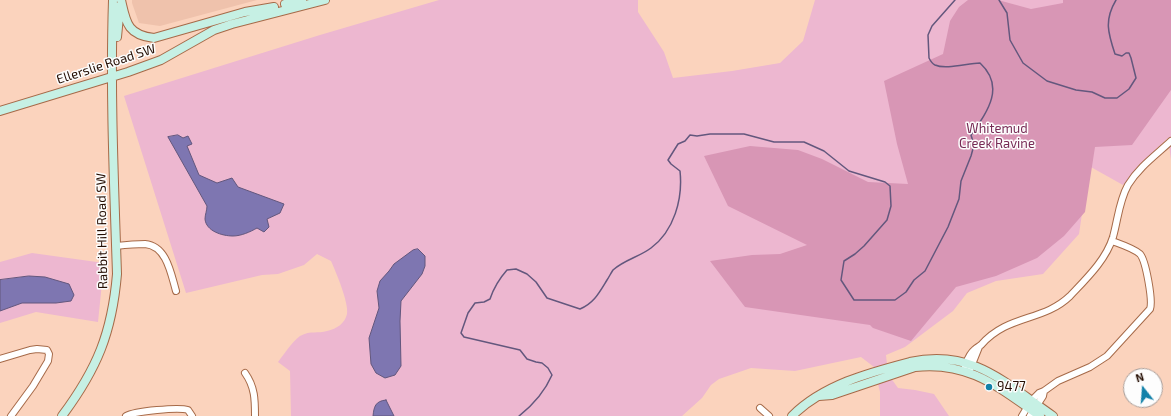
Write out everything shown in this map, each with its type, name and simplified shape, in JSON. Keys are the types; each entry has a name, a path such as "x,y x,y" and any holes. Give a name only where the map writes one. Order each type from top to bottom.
{"main road":[{"name":"Rabbit Hill Road SW","path":"62,416 86,380 104,342 111,314 117,274 113,173 113,0"},
{"name":"Rabbit Hill Road SW","path":"112,57 118,32 120,0"},
{"path":"120,0 125,18 134,33 154,38 245,12 274,7"},
{"name":"Ellerslie Road SW","path":"214,30 217,26 228,20 302,0"},
{"name":"Ellerslie Road SW","path":"0,111 161,60 214,30 238,22 326,0"},
{"path":"792,416 827,389 842,383 921,359 944,358 968,367 989,382 1033,409 1053,416"}],"street":[{"path":"968,367 979,347 992,333 1013,322 1047,311 1064,301 1097,265 1106,253 1112,241 1119,206 1126,188 1143,165 1171,142"},
{"path":"1022,416 1033,409 1044,391 1058,381 1090,367 1107,356 1150,309 1152,301 1142,257 1135,251 1112,241"},
{"path":"116,246 147,244 155,247 160,251 169,267 176,291"},
{"path":"0,359 37,349 46,350 49,354 48,361 33,386 11,416"},
{"path":"245,373 252,383 255,416"},
{"path":"127,415 180,408 190,413"},
{"path":"760,408 769,416"}],"shaded area":[{"path":"132,0 257,0 160,26 139,23"},
{"path":"178,135 183,138 188,136 192,144 187,146 199,175 217,183 232,178 238,187 284,204 280,213 267,219 269,227 264,232 257,228 242,235 229,236 215,232 208,227 205,219 207,206 168,137"},
{"path":"418,249 425,256 425,266 422,274 401,301 401,366 395,375 385,378 376,373 371,364 369,338 379,308 377,291 380,281 394,264 413,250"},
{"path":"29,276 45,277 69,284 74,295 71,301 56,303 22,303 0,311 0,280"},
{"path":"386,400 394,416 373,416 377,403"}],"green space":[{"path":"439,0 638,0 638,12 664,52 673,78 732,71 780,63 803,41 815,0 1171,0 1171,160 1168,138 1139,165 1123,185 1089,166 1079,234 1043,274 996,281 967,293 953,311 905,347 886,355 888,374 898,388 934,394 949,416 880,416 880,392 874,367 861,357 795,371 751,368 719,379 711,385 702,398 682,416 291,416 290,371 278,362 300,336 308,333 324,332 334,329 342,323 347,314 344,295 331,261 317,254 304,265 278,274 262,275 186,293 124,96 320,35"},
{"name":"Whitemud Creek Ravine","path":"968,0 998,0 1031,9 1063,3 1063,0 1171,0 1171,90 1132,145 1095,147 1085,212 1064,236 1037,258 996,276 956,287 911,341 873,328 870,325 745,307 710,261 752,255 780,254 807,245 728,206 704,156 750,146 798,150 822,159 868,182 908,184 897,144 884,81 943,54 950,21 959,7"},
{"path":"32,253 104,263 98,322 36,312 0,323 0,262"}],"waterway":[{"path":"519,416 538,397 546,387 552,375 548,368 542,363 527,359 520,350 464,337 461,333 468,313 475,303 484,302 490,299 497,283 507,270 516,269 527,274 536,282 547,298 580,309 593,301 613,270 651,248 666,233 675,214 681,182 680,171 668,160 678,144 685,141 690,135 744,134 774,142 804,142 824,151 849,171 885,182 890,186 891,206 887,220 864,246 844,261 841,280 854,300 895,300 906,292 914,280 925,271 948,227 959,199 961,181 974,145 971,135 988,108 993,90 992,81 988,72 980,63 945,67 934,64 929,58 928,35 932,26 955,0"},
{"path":"999,0 1007,13 1010,40 1023,63 1047,81 1076,90 1092,92 1105,98 1117,98 1129,89 1136,78 1129,53 1122,56 1115,54 1109,33 1108,27 1110,14 1116,0"}],"place":[{"name":"9477","path":"989,387"}]}
